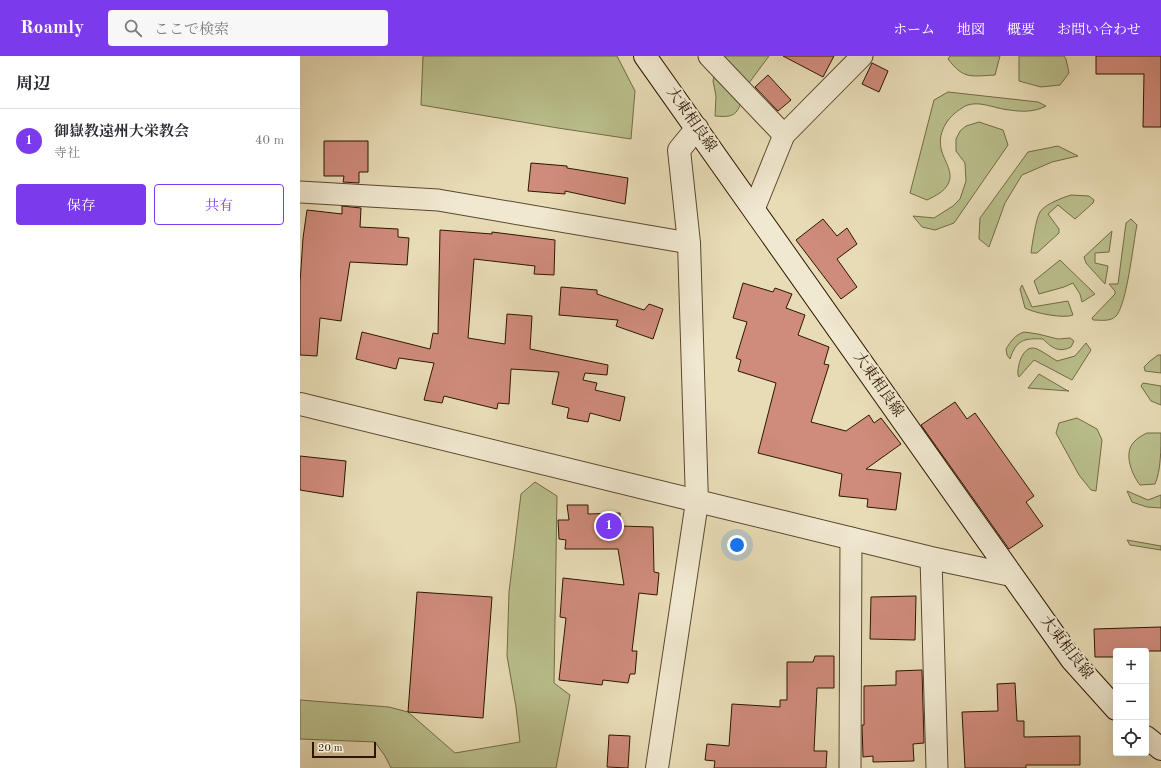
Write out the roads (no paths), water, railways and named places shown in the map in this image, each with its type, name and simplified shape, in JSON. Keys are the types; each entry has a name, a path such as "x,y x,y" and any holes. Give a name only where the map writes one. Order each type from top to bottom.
{"street":[{"name":"大東相良線","path":"645,56 1072,660 1113,706"},
{"path":"709,56 784,135"},
{"path":"754,209 784,135 862,56"},
{"path":"657,768 697,502 689,243 680,150 697,128"},
{"path":"300,192 438,200 689,243"},
{"path":"300,404 697,502 931,558 1011,575"},
{"path":"850,768 851,538"},
{"path":"931,558 937,768"},
{"path":"1149,740 1161,750"}],"place":[{"name":"御嶽教遠州大栄教会","path":"609,526"}]}
